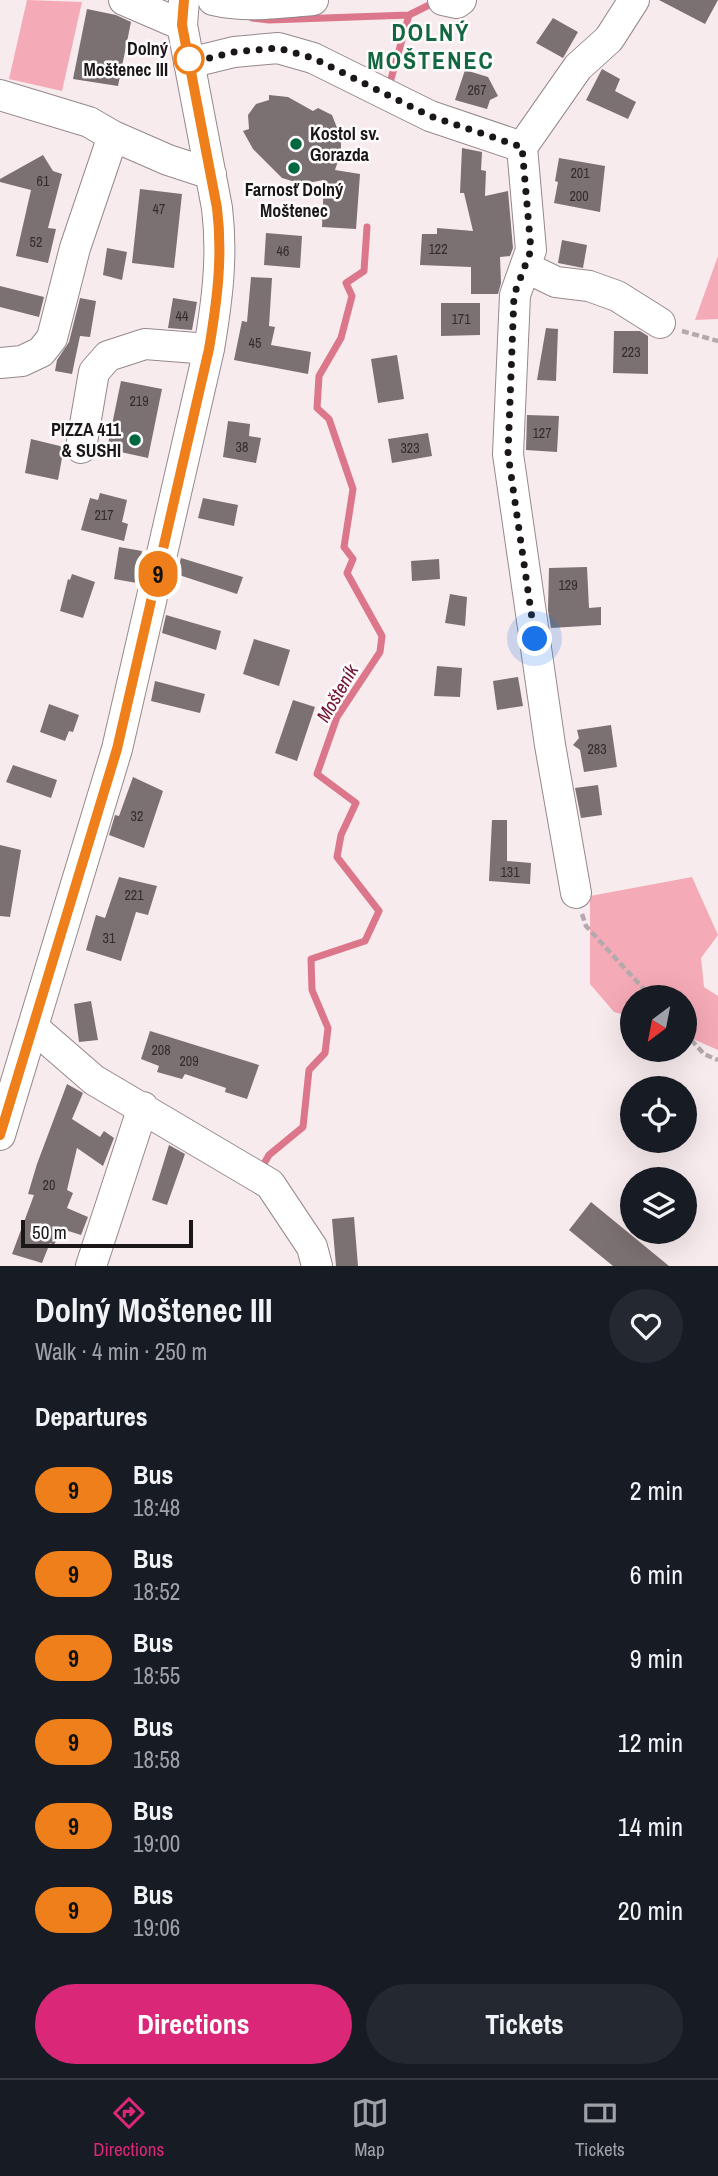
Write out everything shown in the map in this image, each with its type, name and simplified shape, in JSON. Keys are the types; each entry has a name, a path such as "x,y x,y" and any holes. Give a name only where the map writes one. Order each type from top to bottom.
{"street":[{"path":"0,1135 117,749 209,349 221,265 220,235 211,174 189,63 183,14 124,0"},
{"path":"213,0 227,3 313,0"},
{"path":"443,0 457,3 461,0"},
{"path":"576,893 550,745 508,454 514,295 531,250 522,147 578,67 609,38 634,0"},
{"path":"189,63 234,52 278,48 313,58 430,116 522,147"},
{"path":"0,95 89,122 113,136 168,160 211,174"},
{"path":"0,363 22,361 41,352 52,338 75,248 113,136"},
{"path":"525,267 556,282 589,286 617,296 660,323"},
{"path":"81,448 94,372 108,356 145,344 209,349"},
{"path":"34,1028 94,1080 263,1179 312,1247 317,1266"},
{"path":"91,1266 143,1107"}],"path":[{"path":"660,323 718,341"},
{"path":"576,893 586,926 640,985"},
{"path":"697,1046 704,1054 718,1060"}],"shaded area":[{"path":"27,0 82,2 62,91 9,79"},
{"path":"718,256 718,319 695,320"},
{"path":"692,877 718,935 701,958 704,987 718,996 718,1050 697,1041 697,985 620,985 620,1014 614,1012 590,984 590,896"}],"building":[{"path":"659,0 718,0 705,24"},
{"path":"87,9 116,15 131,22 118,86 73,79"},
{"path":"553,18 578,32 563,58 536,43"},
{"path":"602,69 620,79 615,91 636,102 628,119 586,100"},
{"path":"465,70 488,77 498,96 490,100 487,109 455,100"},
{"name":"Kostol sv. Gorazda","path":"269,95 288,97 313,111 318,108 332,115 341,138 341,152 335,170 360,174 356,229 322,227 324,180 302,184 282,178 253,149 243,131 249,129 248,115 256,104 269,100"},
{"path":"462,148 482,152 481,170 486,171 485,196 508,191 513,248 510,256 500,257 501,283 498,294 471,294 471,267 420,265 422,234 437,234 437,228 473,231 464,193 460,193"},
{"path":"43,155 53,171 62,174 48,228 56,229 48,263 16,256 31,190 0,182 0,179"},
{"path":"559,158 605,166 600,212 554,203"},
{"path":"140,189 182,194 174,268 132,263"},
{"path":"266,233 302,236 300,268 264,265"},
{"path":"562,240 587,245 583,268 558,263"},
{"path":"107,248 127,252 122,280 103,275"},
{"path":"251,277 272,278 269,326 275,327 271,345 311,352 308,374 234,360 242,321 247,322"},
{"path":"0,286 44,297 39,317 0,307"},
{"path":"80,298 96,301 90,337 80,336 72,374 55,371 57,360 69,342"},
{"path":"173,298 197,302 192,330 168,328"},
{"path":"441,303 480,303 480,335 441,336"},
{"path":"546,328 558,329 556,381 537,380"},
{"path":"614,331 640,331 648,336 648,374 613,373"},
{"path":"397,355 404,399 378,403 371,359"},
{"path":"121,381 162,389 148,458 107,449"},
{"path":"527,415 559,416 557,452 526,450"},
{"path":"228,421 250,424 249,436 261,438 256,463 223,457"},
{"path":"428,433 432,456 392,463 388,439"},
{"path":"31,439 64,447 58,480 25,473"},
{"path":"100,493 127,500 122,522 128,524 124,541 81,530 90,498 98,500"},
{"path":"203,498 238,505 234,526 198,518"},
{"path":"119,547 142,551 137,583 114,579"},
{"path":"181,558 243,577 237,594 176,574"},
{"path":"439,559 440,579 412,581 411,561"},
{"path":"587,567 589,608 601,607 601,625 551,628 548,610 549,568"},
{"path":"72,574 95,582 83,618 60,611 68,579 70,580"},
{"path":"450,594 467,597 465,626 445,623"},
{"path":"166,615 221,631 216,650 162,633"},
{"path":"254,639 290,650 279,686 243,674"},
{"path":"437,666 462,668 460,697 434,696"},
{"path":"518,677 523,706 497,710 493,681"},
{"path":"155,681 205,694 200,713 151,701"},
{"path":"293,700 315,707 297,761 275,753"},
{"path":"49,704 79,715 73,732 69,731 65,741 40,732"},
{"path":"611,725 617,767 584,772 580,750 573,745 579,738 577,730"},
{"path":"13,765 57,780 51,798 6,782"},
{"path":"133,777 163,791 144,848 109,835 115,815 119,816"},
{"path":"598,785 602,815 581,818 575,788"},
{"path":"492,820 507,820 507,861 531,863 530,884 489,881"},
{"path":"0,845 21,850 10,917 0,916"},
{"path":"119,877 157,886 148,915 136,912 121,961 86,950 96,915 105,918"},
{"path":"91,1001 98,1040 79,1042 74,1004"},
{"path":"150,1031 259,1065 247,1099 225,1092 226,1088 185,1074 182,1079 157,1072 159,1066 141,1059"},
{"path":"67,1084 83,1093 72,1119 100,1137 104,1131 114,1138 103,1166 77,1148 67,1190 73,1193 67,1208 88,1217 81,1235 62,1229 54,1245 50,1243 42,1263 12,1254 34,1195 28,1194 37,1164"},
{"path":"169,1145 185,1154 167,1205 152,1200"},
{"path":"591,1202 620,1226 620,1244 642,1244 669,1266 613,1266 569,1230"},
{"path":"354,1217 358,1266 336,1266 332,1219"}],"waterway":[{"name":"Mošteník","path":"389,86 409,15 435,2"},
{"path":"252,18 269,20 409,15"},
{"name":"Mošteník","path":"265,1171 262,1167 269,1155 303,1127 309,1070 325,1053 328,1028 312,990 311,959 365,941 379,911 337,857 341,835 356,803 317,774 337,717 380,652 382,636 347,573 353,559 344,547 353,489 329,419 317,408 319,376 341,338 352,296 346,283 364,271 367,227"}],"bus line":[{"name":"9","path":"0,1135 117,749 209,349 219,289 221,265 217,208 182,25 184,0"}],"place":[{"name":"Dolný Moštenec III","path":"189,59"},
{"name":"Kostol sv. Gorazda","path":"296,144"},
{"name":"Farnosť Dolný Moštenec","path":"294,168"},
{"name":"PIZZA 411 & SUSHI","path":"135,440"}],"district":[{"name":"DOLNÝ MOŠTENEC","path":"431,47"}],"route":[{"path":"189,59 189,63 234,52 278,48 313,58 338,69 430,116 522,147 531,250 514,295 508,454 535,639"}]}
